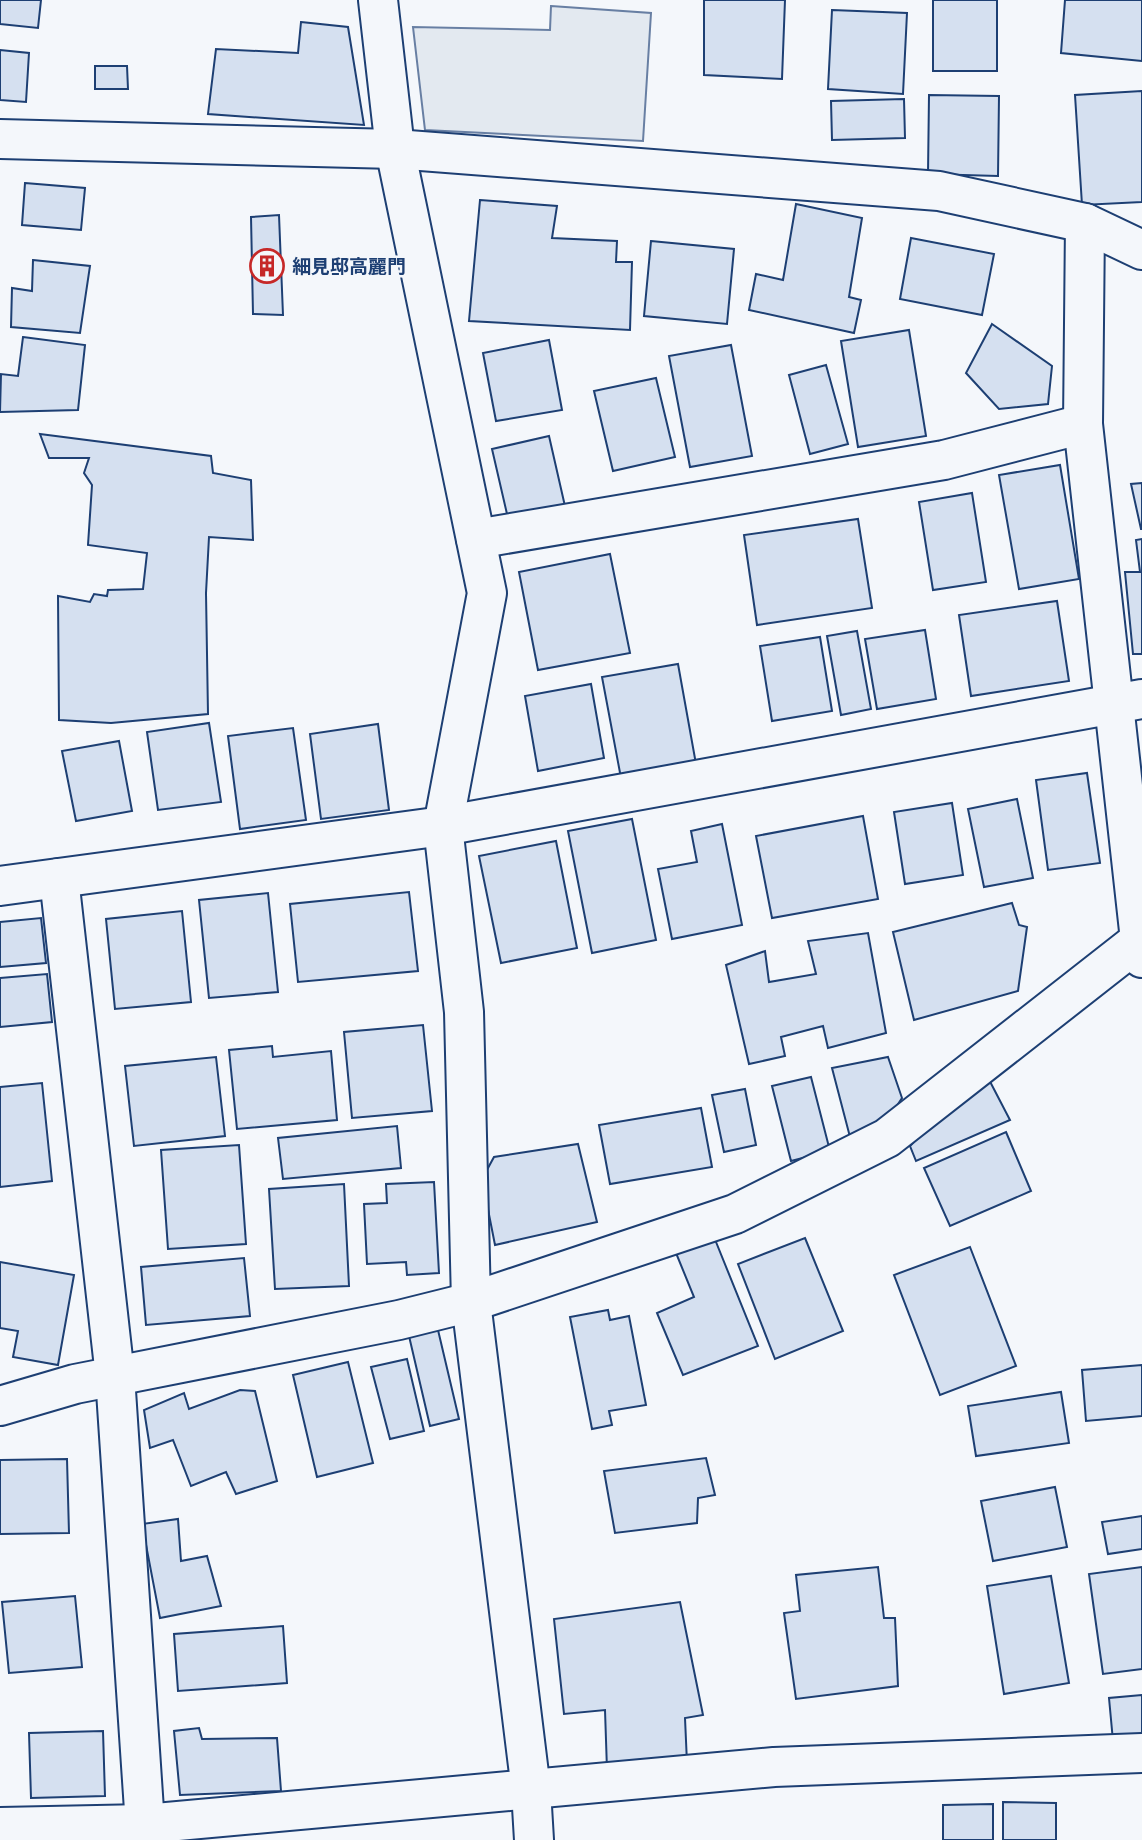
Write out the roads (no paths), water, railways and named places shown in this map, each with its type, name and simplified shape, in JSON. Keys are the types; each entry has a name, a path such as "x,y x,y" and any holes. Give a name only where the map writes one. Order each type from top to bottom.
{"street":[{"path":"378,0 395,149 487,593 443,826 464,1012 471,1302 531,1790 534,1840"},
{"path":"0,139 395,149 939,191 1085,223 1142,250"},
{"path":"0,1406 115,1376 399,1320 471,1302 735,1214 887,1138 1141,949 1127,702 1083,424 1085,223"},
{"path":"476,538 944,460 1083,424"},
{"path":"0,886 443,826 1127,702"},
{"path":"59,878 115,1376 145,1832"},
{"path":"0,1826 145,1832 531,1790 774,1767 1142,1752"}],"place":[{"name":"細見邸高麗門","path":"267,266"}]}
